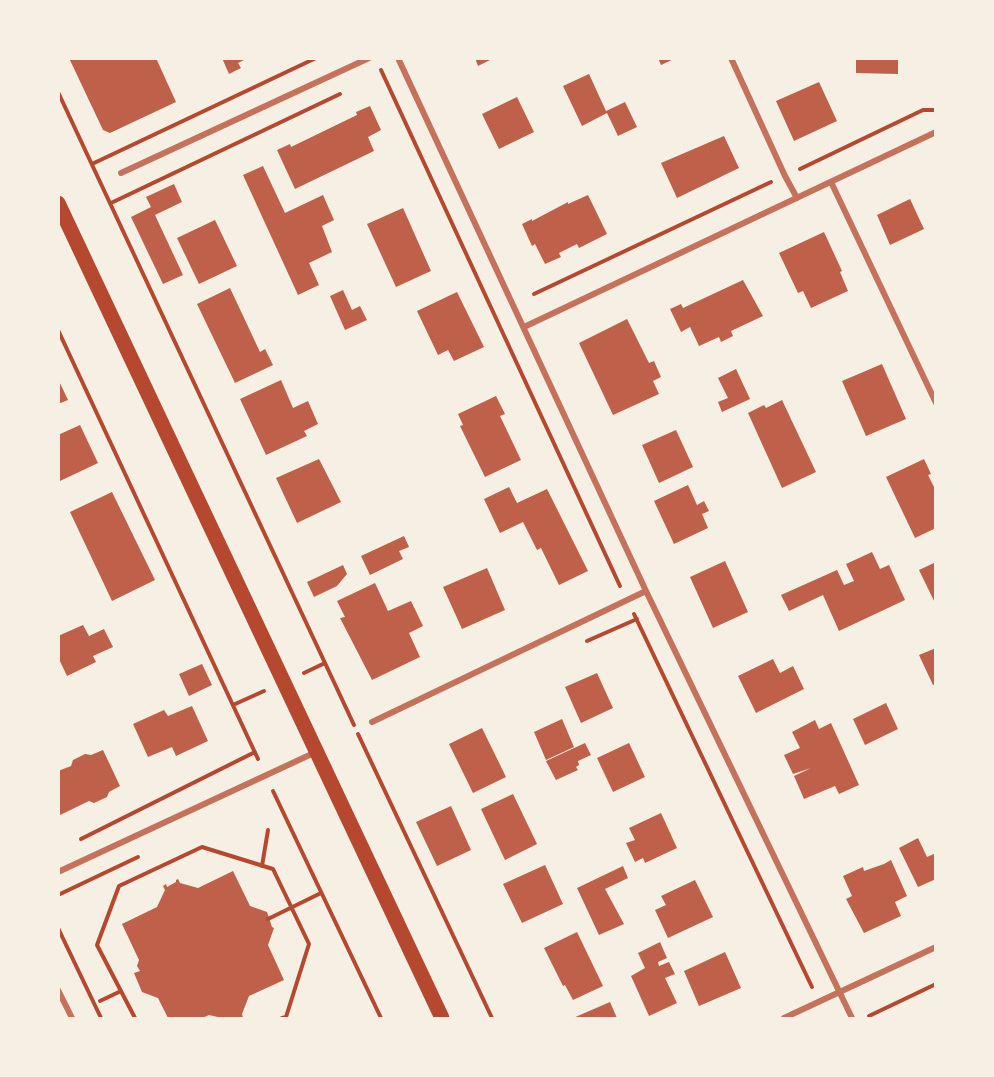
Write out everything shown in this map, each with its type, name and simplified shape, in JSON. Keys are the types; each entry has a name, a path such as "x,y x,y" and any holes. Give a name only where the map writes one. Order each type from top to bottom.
{"main road":[{"path":"58,203 442,1018"}],"street":[{"path":"121,173 369,58"},
{"path":"398,58 646,591 852,1018"},
{"path":"731,58 797,198"},
{"path":"524,327 936,132"},
{"path":"831,182 936,403"},
{"path":"372,722 646,591"},
{"path":"58,873 317,751"},
{"path":"784,1018 936,947"},
{"path":"58,990 72,1018"}],"path":[{"path":"92,164 316,58"},
{"path":"372,78 382,74"},
{"path":"58,92 492,1018"},
{"path":"111,203 341,93"},
{"path":"534,294 923,110 936,110"},
{"path":"58,330 381,1018"},
{"path":"79,840 255,752"},
{"path":"262,866 268,830"},
{"path":"135,1018 98,945 119,886 202,847 273,869 292,907 309,944 286,1017 282,1018"},
{"path":"268,919 321,893"},
{"path":"58,928 101,1018"},
{"path":"862,1018 936,984"},
{"path":"99,1001 120,991"}],"building":[{"path":"69,58 156,58 176,102 110,133 103,130"},
{"path":"222,58 248,58 238,63 241,68 229,74"},
{"path":"475,58 494,58 478,66"},
{"path":"658,58 676,58 661,65"},
{"path":"856,58 898,58 898,74 856,73"},
{"path":"589,74 606,111 625,102 637,127 618,136 607,113 582,126 563,86"},
{"path":"819,82 837,121 794,141 776,101"},
{"path":"517,97 534,132 499,149 482,114"},
{"path":"370,106 381,130 368,137 374,151 295,189 277,150 290,144 291,147 357,115 356,112"},
{"path":"724,136 739,168 677,198 661,163"},
{"path":"263,166 285,213 323,195 334,220 322,226 332,252 309,263 319,285 298,295 243,175"},
{"path":"174,184 182,202 155,215 183,275 163,284 131,217 151,207 146,197"},
{"path":"588,195 607,234 579,248 577,244 559,253 561,257 545,264 535,244 532,246 522,224"},
{"path":"910,199 924,229 890,245 877,215"},
{"path":"403,208 431,271 396,287 367,224"},
{"path":"215,220 237,266 199,284 177,238"},
{"path":"824,232 842,271 840,272 848,291 811,308 803,291 798,293 779,253"},
{"path":"743,280 763,316 731,331 733,336 721,342 719,337 699,346 690,327 681,332 670,309 681,304 683,308"},
{"path":"230,288 260,352 265,349 273,365 235,383 197,304"},
{"path":"343,290 352,310 360,306 367,320 345,330 330,296"},
{"path":"457,292 484,347 454,361 448,350 438,355 417,311"},
{"path":"627,319 649,363 654,361 661,377 653,381 659,394 613,415 579,343"},
{"path":"882,364 906,419 866,436 842,381"},
{"path":"736,369 750,399 722,412 718,402 728,398 718,378"},
{"path":"58,379 68,400 58,404"},
{"path":"281,380 293,408 308,401 318,424 304,431 307,436 266,455 240,399"},
{"path":"496,396 505,414 500,416 521,460 485,477 460,426 463,425 458,414"},
{"path":"782,400 816,472 782,488 748,413"},
{"path":"80,425 98,463 60,481 58,435"},
{"path":"676,430 693,467 659,483 642,445"},
{"path":"319,459 341,502 297,523 276,478"},
{"path":"924,459 931,474 928,475 936,491 936,528 915,538 886,477"},
{"path":"688,485 697,505 704,501 709,511 702,514 708,528 674,544 654,501"},
{"path":"509,487 517,503 547,489 588,571 559,585 541,548 537,550 523,522 500,533 484,499"},
{"path":"112,492 155,580 112,601 70,512"},
{"path":"404,536 409,547 399,551 403,559 370,575 361,556"},
{"path":"872,552 880,569 889,565 905,600 839,631 823,595 789,611 781,595 837,570 844,585 854,581 846,564"},
{"path":"725,561 748,612 713,628 690,577"},
{"path":"936,562 936,605 919,570"},
{"path":"343,565 347,574 337,586 314,597 307,582"},
{"path":"487,568 505,610 462,629 443,587"},
{"path":"375,583 388,611 411,601 423,626 409,633 420,657 372,680 340,618 345,617 337,601"},
{"path":"83,625 89,636 104,629 113,647 93,656 96,662 67,676 58,657 58,636"},
{"path":"936,648 936,684 933,685 919,655"},
{"path":"773,659 780,673 793,666 804,689 756,713 738,676"},
{"path":"202,664 212,685 189,696 179,674"},
{"path":"597,673 613,708 581,723 565,687"},
{"path":"886,703 898,729 865,745 853,719"},
{"path":"192,706 208,741 176,756 172,747 148,757 133,724 164,710 168,716"},
{"path":"562,719 574,747 546,760 534,732"},
{"path":"815,720 819,729 831,723 859,785 839,794 835,786 804,799 794,776 811,768 793,774 784,755 800,748 792,732"},
{"path":"482,728 506,777 473,793 449,744"},
{"path":"585,743 591,755 578,761 579,765 576,767 578,770 556,780 546,761"},
{"path":"629,743 645,777 613,792 597,758"},
{"path":"103,750 120,786 109,792 107,797 94,803 89,801 58,816 58,771 71,766 73,760 85,754 91,755"},
{"path":"513,794 537,844 505,860 481,809"},
{"path":"451,806 471,850 437,866 416,822"},
{"path":"661,813 677,848 645,863 643,858 635,862 626,843 635,840 629,828"},
{"path":"918,838 927,857 936,853 936,879 918,887 899,848"},
{"path":"891,860 907,896 895,902 901,916 864,933 846,899 852,896 843,876 863,867 864,871"},
{"path":"545,865 563,904 522,923 503,884"},
{"path":"623,866 628,878 605,889 624,924 599,935 577,888"},
{"path":"233,871 250,906 267,912 274,928 268,945 284,980 249,996 242,1014 243,1018 222,1018 209,1015 202,1018 168,1018 158,998 142,992 134,973 140,971 137,966 139,960 122,924 157,907 165,890 163,886 166,884 167,887 178,879 180,883 198,888"},
{"path":"695,880 713,917 668,938 655,910 666,905 661,896"},
{"path":"577,932 603,986 573,1000 565,985 563,986 544,948"},
{"path":"660,942 667,958 658,962 659,966 669,962 675,974 665,978 677,1003 649,1016 631,976 645,968 638,953"},
{"path":"725,952 741,988 699,1006 684,971"},
{"path":"610,1002 617,1018 573,1018"}]}
